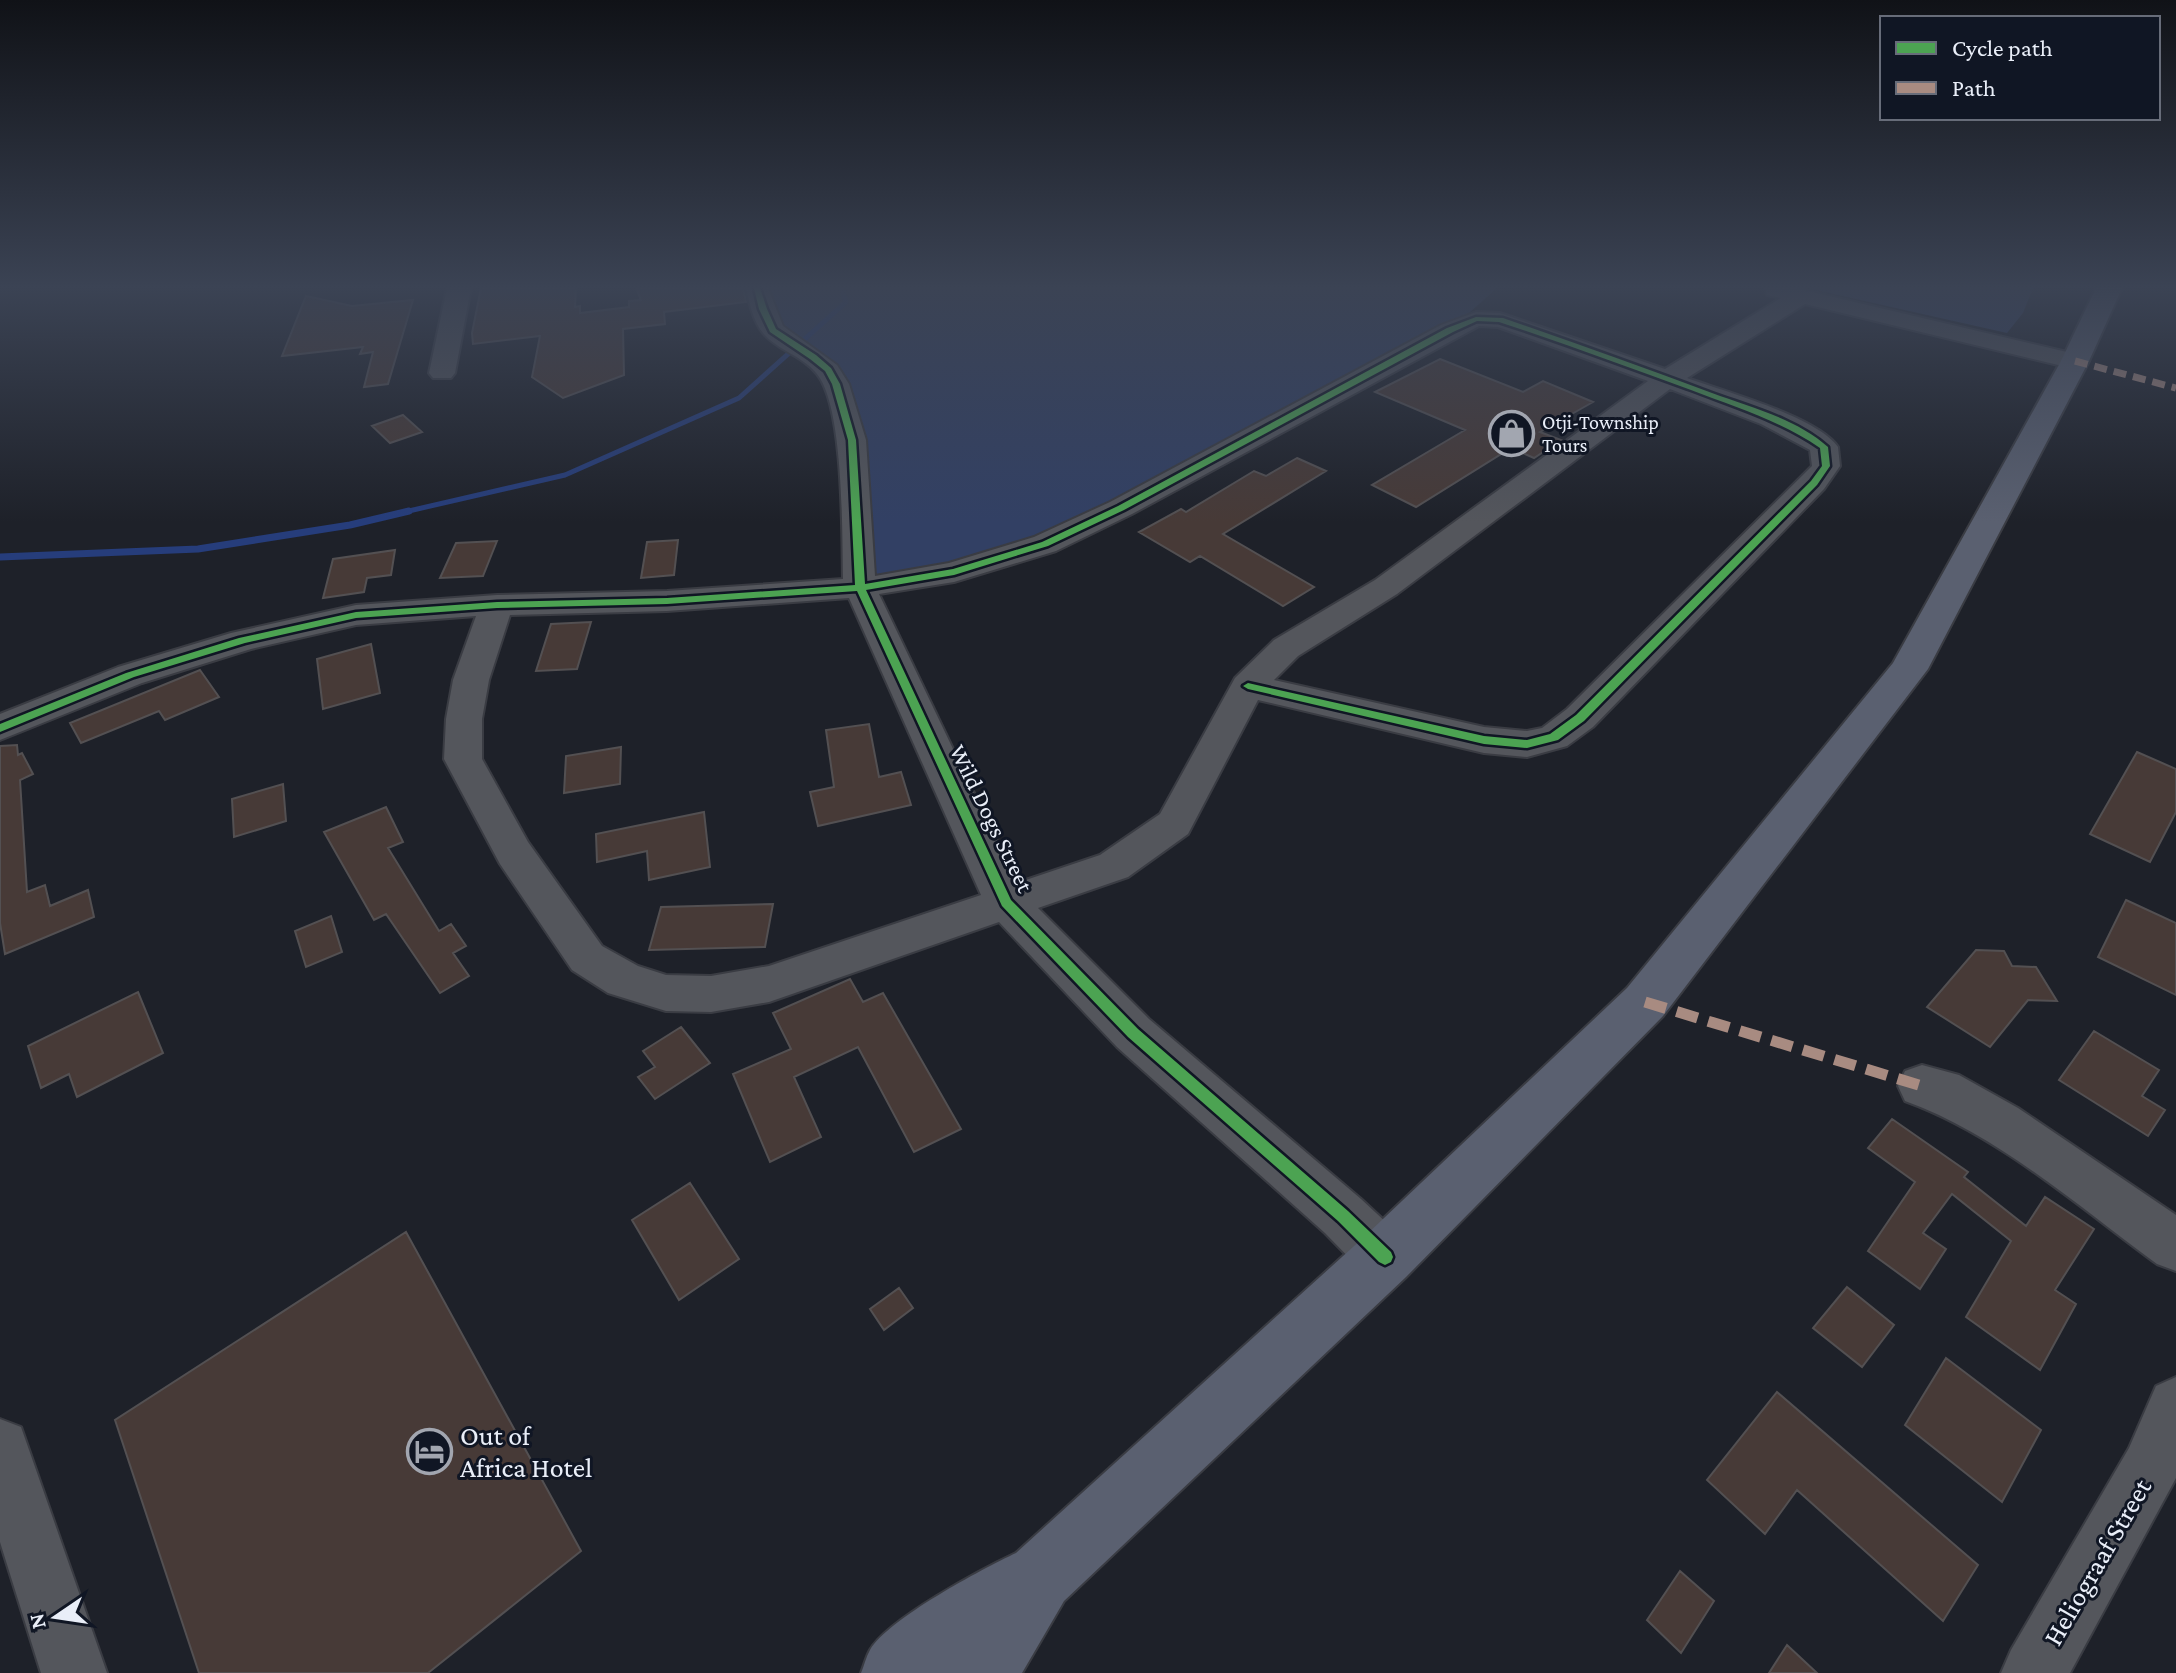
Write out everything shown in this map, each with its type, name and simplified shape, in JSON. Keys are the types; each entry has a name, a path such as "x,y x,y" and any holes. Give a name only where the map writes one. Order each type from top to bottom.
{"highway":[{"path":"897,1673 952,1626 988,1603 1040,1577 1385,1257 1645,1002 1909,669 2072,366"},
{"path":"978,1673 1005,1637 1040,1577"}],"street":[{"path":"442,373 443,366"},
{"name":"Wild Dogs Street","path":"823,366 836,384 852,440 860,588 1006,903 1133,1033 1343,1216 1385,1257"},
{"path":"0,728 130,675 243,640 356,615 497,605 667,601 860,588 954,572 1045,544 1121,508 1383,366"},
{"path":"1248,686 1484,740 1527,744 1554,737 1580,718 1814,483 1826,466 1824,447 1807,434 1630,366"},
{"path":"497,605 471,680 464,719 463,759 514,853 587,958 624,980 666,993 711,994 769,984 1114,866 1174,824 1248,686 1286,648 1386,587 1688,366"},
{"path":"1922,1086 1942,1090 2001,1123 2176,1246"},
{"name":"Heliograaf Street","path":"2034,1673 2150,1469 2176,1406"},
{"path":"0,1448 74,1673"}],"shaded area":[{"path":"819,366 1382,366 1045,544 860,588 836,384"}],"building":[{"path":"369,366 393,366 388,384 364,387"},
{"path":"534,366 624,366 624,375 563,398 532,377"},
{"path":"1426,366 1458,366 1523,392 1543,381 1593,402 1540,432 1561,440 1534,458 1511,448 1416,507 1372,485 1465,430 1375,392"},
{"path":"403,415 422,432 390,443 372,426"},
{"path":"1297,458 1326,471 1223,534 1314,587 1283,606 1200,556 1190,562 1139,532 1181,509 1186,512 1254,471 1266,476"},
{"path":"678,540 674,575 641,578 647,542"},
{"path":"497,541 483,576 440,578 456,543"},
{"path":"395,550 391,575 367,578 364,592 323,598 333,559"},
{"path":"591,622 577,669 536,671 551,624"},
{"path":"371,644 380,693 323,709 317,659"},
{"path":"200,670 219,697 165,720 159,711 81,743 70,723"},
{"path":"869,724 879,777 901,772 911,805 818,826 810,792 834,787 826,730"},
{"path":"17,745 18,755 22,753 33,774 20,780 27,892 45,885 50,906 88,890 94,917 5,954 0,923 0,746"},
{"path":"621,747 620,784 564,793 566,756"},
{"path":"2137,752 2176,769 2176,812 2150,862 2090,834"},
{"path":"283,784 286,821 234,837 232,799"},
{"path":"386,807 403,842 388,848 439,931 451,924 466,946 453,953 469,976 440,993 386,914 374,920 324,832"},
{"path":"704,812 710,867 649,880 647,851 597,862 596,834"},
{"path":"2126,900 2176,923 2176,995 2098,957"},
{"path":"773,904 765,947 649,950 661,907"},
{"path":"331,916 342,952 306,967 295,931"},
{"path":"1976,950 2004,951 2012,966 2036,967 2057,1001 2028,1000 1990,1047 1927,1007"},
{"path":"850,979 863,1002 883,993 961,1129 914,1152 858,1047 794,1077 821,1137 770,1162 733,1074 791,1049 773,1013"},
{"path":"138,992 163,1053 77,1097 69,1074 41,1088 28,1046"},
{"path":"681,1027 710,1063 655,1099 638,1077 655,1067 643,1051"},
{"path":"2094,1031 2159,1070 2142,1096 2165,1110 2148,1136 2059,1080"},
{"path":"1892,1119 1968,1172 1964,1177 2026,1226 2045,1197 2094,1229 2055,1290 2076,1304 2040,1370 1966,1317 2011,1241 1952,1194 1923,1233 1946,1249 1920,1289 1868,1251 1915,1182 1868,1148"},
{"path":"690,1183 739,1259 679,1300 632,1220"},
{"name":"Out of Africa Hotel","path":"406,1232 581,1551 428,1673 199,1673 115,1420"},
{"path":"1847,1287 1894,1325 1862,1367 1813,1328"},
{"path":"899,1288 913,1308 884,1330 870,1309"},
{"path":"1946,1358 2041,1430 2002,1502 1905,1425"},
{"path":"1777,1392 1978,1565 1943,1621 1797,1490 1765,1534 1707,1480"},
{"path":"1680,1571 1714,1601 1681,1653 1647,1620"},
{"path":"1787,1645 1817,1673 1769,1673"}],"waterway":[{"path":"400,513 565,475 739,398 775,366"},
{"path":"0,557 198,549 350,525 409,511"}],"marked path":[{"path":"2094,366 2176,388"},
{"path":"1645,1002 1922,1086"}],"cycle path":[{"path":"823,366 836,384 852,440 860,588 1006,903 1133,1033 1343,1216 1385,1257"},
{"path":"0,728 130,675 243,640 356,615 497,605 667,601 860,588 954,572 1045,544 1121,508 1383,366"},
{"path":"1248,686 1484,740 1527,744 1554,737 1580,718 1814,483 1826,466 1824,447 1812,438 1771,418 1631,366"}],"place":[{"name":"Otji-Township Tours","path":"1511,433"},
{"name":"Out of Africa Hotel","path":"429,1451"}]}
